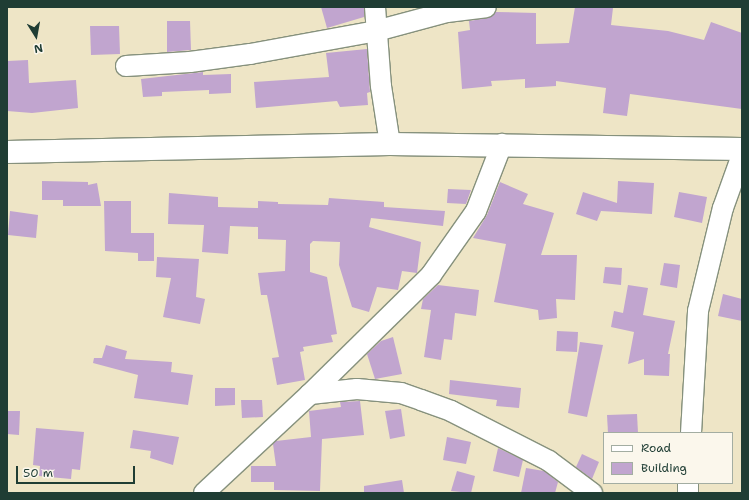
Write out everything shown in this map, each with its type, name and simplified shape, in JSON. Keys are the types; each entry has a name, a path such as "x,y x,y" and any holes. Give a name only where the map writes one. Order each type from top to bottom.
{"main road":[{"path":"7,152 390,144 502,144 742,148"}],"street":[{"path":"375,7 376,31 390,144"},
{"path":"126,66 190,62 250,54 376,31 447,12 486,7"},
{"path":"204,493 310,394 431,275 476,211 502,144"},
{"path":"691,432 698,311 723,208 742,155"},
{"path":"310,394 357,389 401,393 421,400 451,411 549,461 592,493"}],"building":[{"path":"321,7 364,7 364,17 327,28"},
{"path":"575,7 613,8 611,25 668,31 704,40 711,22 742,33 742,109 630,94 627,116 603,113 606,88 556,81 556,86 525,88 525,79 491,81 492,86 462,89 458,32 470,30 469,21 488,18 496,12 536,13 536,44 569,43"},
{"path":"167,21 190,21 191,50 167,52"},
{"path":"90,26 119,26 120,54 91,55"},
{"path":"367,49 370,92 367,93 368,105 340,107 337,101 256,108 254,82 329,77 326,53"},
{"path":"28,60 29,83 76,80 78,108 32,113 7,111 7,61"},
{"path":"203,72 203,75 231,74 231,93 209,94 209,90 162,92 162,96 143,97 141,79"},
{"path":"42,181 88,182 88,185 97,183 101,206 63,206 63,200 42,200"},
{"path":"618,181 654,183 652,214 601,211 597,221 576,214 583,192 617,203"},
{"path":"500,182 528,194 523,204 554,213 541,255 577,255 575,300 556,299 557,318 539,320 538,310 494,302 506,244 473,238 487,215"},
{"path":"448,189 471,190 466,204 447,203"},
{"path":"679,192 707,197 702,223 674,217"},
{"path":"169,193 218,197 218,207 258,208 258,201 278,202 278,204 328,205 329,198 384,202 384,207 445,211 443,226 371,218 369,227 421,242 417,273 402,271 398,290 377,287 369,312 352,307 339,265 340,242 313,241 310,244 310,272 327,277 337,334 331,335 333,342 303,347 304,351 300,352 305,380 277,385 272,358 279,357 267,295 261,295 258,273 285,271 286,240 258,239 258,227 230,226 228,254 202,252 204,225 168,224"},
{"path":"104,201 131,201 131,233 154,233 154,261 138,261 138,253 105,251"},
{"path":"10,211 38,215 36,238 8,235"},
{"path":"157,257 199,259 196,297 205,299 200,324 163,317 171,278 156,277"},
{"path":"664,263 680,265 677,288 660,285"},
{"path":"605,267 622,268 621,285 603,283"},
{"path":"438,285 479,290 476,316 455,313 452,340 444,339 441,360 424,357 431,310 421,309 423,299"},
{"path":"628,285 648,288 643,315 675,321 668,354 670,354 669,376 644,375 644,359 628,364 634,332 611,327 614,311 623,313"},
{"path":"723,294 742,299 742,321 718,316"},
{"path":"557,331 578,332 577,352 556,351"},
{"path":"393,337 402,374 375,379 367,354 381,341"},
{"path":"580,342 603,345 587,417 568,413"},
{"path":"106,345 127,351 125,359 172,362 171,372 193,375 188,405 134,398 138,375 93,363 94,358 102,358"},
{"path":"450,380 521,388 519,408 496,406 497,400 449,394"},
{"path":"215,388 235,388 235,405 215,406"},
{"path":"241,400 262,400 263,417 242,418"},
{"path":"360,401 364,435 322,439 320,491 274,490 274,482 251,482 251,466 276,466 273,444 276,441 311,437 309,411 341,407 340,402"},
{"path":"401,409 405,436 390,439 385,411"},
{"path":"7,411 20,411 19,435 7,434"},
{"path":"637,414 638,432 608,432 607,415"},
{"path":"36,428 84,432 80,470 72,469 71,479 39,476 40,466 33,465"},
{"path":"133,430 179,437 173,465 150,458 151,451 130,448"},
{"path":"447,437 471,442 466,464 443,460"},
{"path":"498,448 523,460 519,477 493,471"},
{"path":"582,454 599,462 592,479 576,467"},
{"path":"526,468 544,471 558,482 555,493 521,493"},
{"path":"457,471 475,476 471,493 451,491"},
{"path":"402,480 404,493 364,493 364,486"}]}
